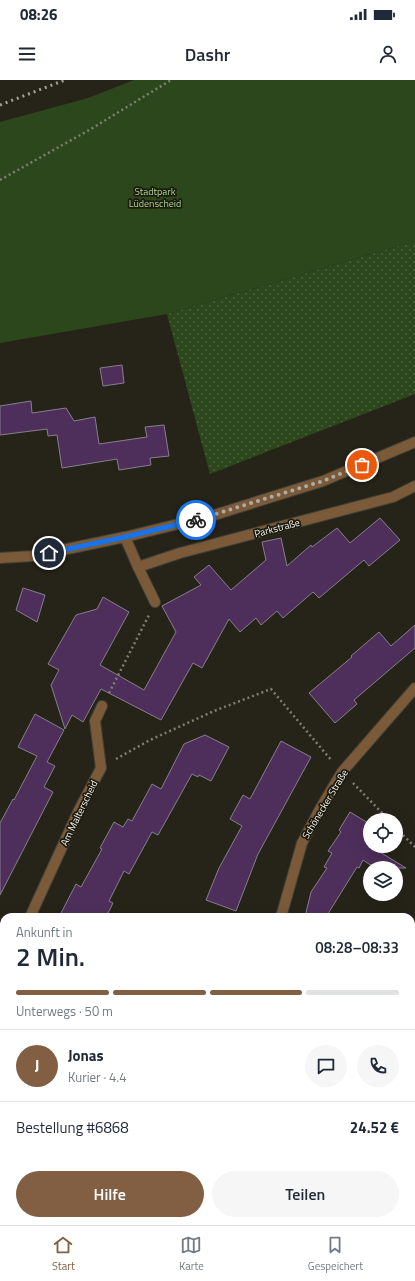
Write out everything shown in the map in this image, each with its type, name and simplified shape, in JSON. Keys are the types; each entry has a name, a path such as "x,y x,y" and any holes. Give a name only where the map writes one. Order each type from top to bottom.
{"street":[{"path":"0,558 34,556 125,537 211,516 323,481 415,442"},
{"name":"Parkstraße","path":"138,567 180,553 393,497 415,486"},
{"path":"125,537 155,602"},
{"name":"Schönecker Straße","path":"282,913 302,843 320,809 342,772 415,688"},
{"path":"102,706 95,721 102,768"},
{"name":"Am Malterscheid","path":"32,913 79,810 102,768"}],"path":[{"path":"0,180 91,129 171,80"},
{"path":"102,706 155,602"},
{"path":"102,768 150,740 214,711 271,689 342,772 382,813"},
{"path":"403,835 415,847"}],"green space":[{"name":"Stadtpark Lüdenscheid","path":"134,80 415,80 415,241 167,314 0,343 0,122 88,98"},
{"path":"415,241 415,394 210,474 167,314"}],"building":[{"path":"122,365 124,383 103,386 100,368"},
{"path":"31,401 32,413 66,408 74,421 95,417 99,444 147,437 145,427 164,425 169,456 150,458 151,465 119,470 117,459 62,468 57,435 48,436 47,429 0,435 0,406"},
{"path":"380,518 400,540 369,566 364,560 319,598 313,592 283,618 277,611 261,625 256,618 240,632 229,619 202,668 193,663 161,720 101,689 83,722 72,715 65,729 51,685 59,670 48,664 76,615 97,609 103,597 129,612 100,665 144,690 176,632 162,606 201,585 194,577 209,565 231,590 266,560 262,542 281,538 287,566 311,545 312,547 337,528 350,543"},
{"path":"23,588 45,595 37,622 16,610"},
{"path":"415,625 415,648 354,700 357,704 335,723 309,693 379,632 391,646"},
{"path":"35,714 64,730 47,762 55,766 44,787 53,792 0,895 0,823 37,756 18,747"},
{"path":"205,735 229,747 211,781 199,775 198,777 192,774 158,835 152,832 129,874 124,871 109,901 113,903 108,913 61,913 76,884 81,887 102,849 100,848 114,822 123,827 128,819 132,821 152,784 161,789 184,744"},
{"path":"281,741 311,757 258,854 236,911 206,900 219,868 242,826 230,819 243,795 250,799"},
{"path":"350,812 363,820 363,853 381,853 395,861 363,860 359,868 357,867 328,913 306,913 311,892 327,868 324,867 332,853 328,851 341,832 339,830"}],"railway":[{"path":"0,105 65,80"}],"way so far":[{"path":"196,520 323,481 362,465"}],"route":[{"path":"49,553 196,520"}]}
